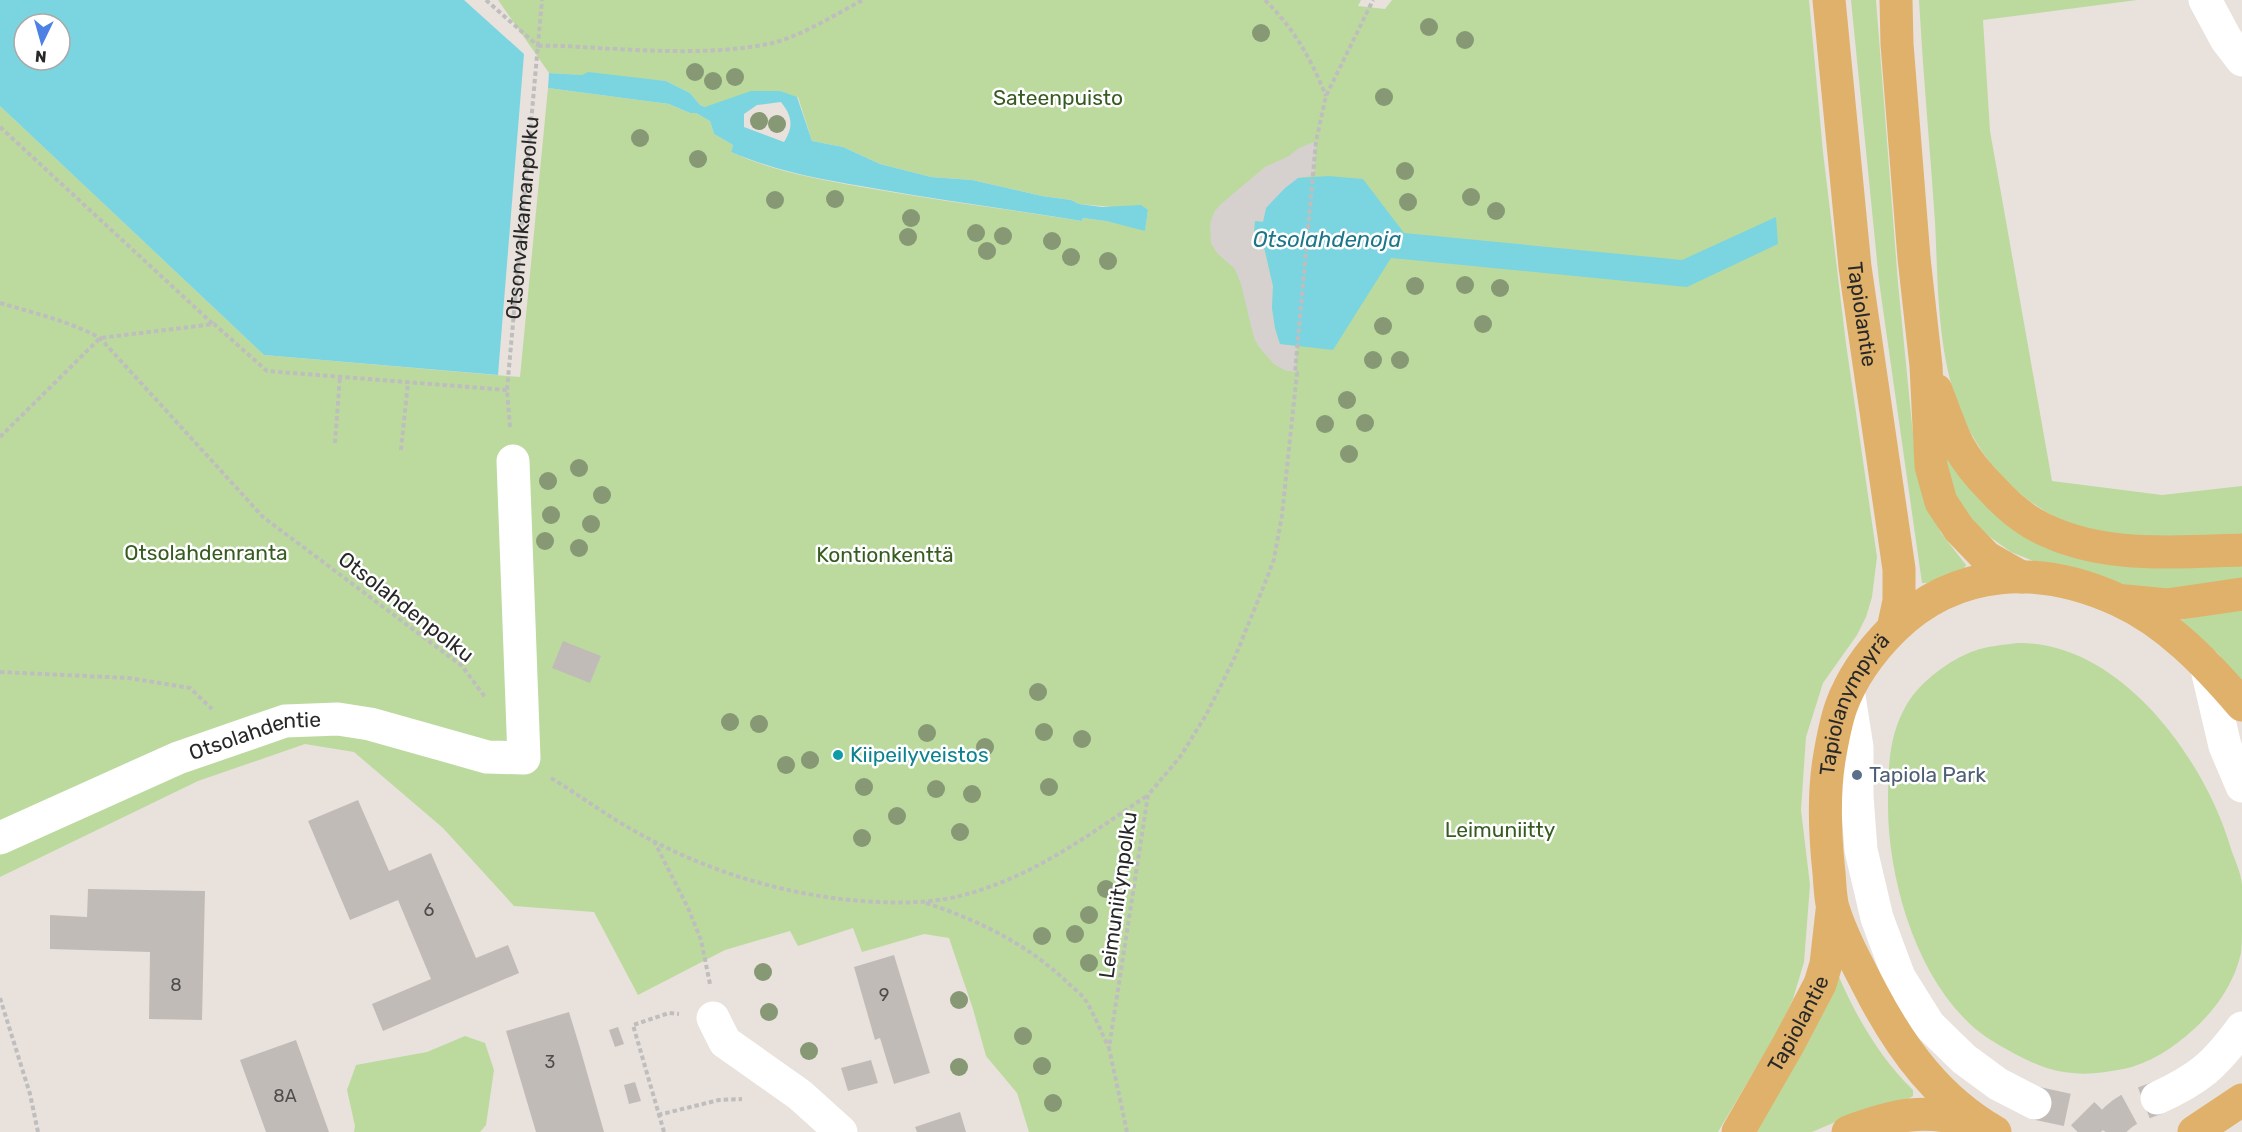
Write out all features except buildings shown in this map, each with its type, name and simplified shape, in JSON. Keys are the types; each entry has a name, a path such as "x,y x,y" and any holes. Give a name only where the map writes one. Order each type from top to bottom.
{"main road":[{"name":"Tapiolantie","path":"1829,0 1855,267 1899,569 1899,601 1893,629"},
{"path":"1896,0 1897,44 1913,246 1926,366 1931,466 1941,502 1959,529 1986,557 2021,577"},
{"path":"1926,366 1958,446 1978,475 2004,501 2032,523 2073,541 2115,549 2161,552 2242,550"},
{"name":"Tapiolanympyrä","path":"1988,1128 1928,1078 1894,1033 1853,956 1832,906 1825,826 1826,777 1836,723 1848,690 1872,651 1914,609 1956,586 1986,579 2021,577 2072,585 2118,600 2152,619 2206,665 2242,705"},
{"path":"2118,600 2167,606 2242,594"},
{"name":"Tapiolantie","path":"1738,1132 1788,1046 1820,984 1826,964 1832,906"},
{"path":"2194,1132 2242,1100"},
{"path":"1848,1132 1912,1114 1948,1116 1988,1128"}],"street":[{"path":"2205,0 2226,39 2242,60"},
{"path":"513,461 524,758"},
{"path":"2206,665 2225,746 2242,786"},
{"path":"1848,690 1857,747 1857,796 1861,850 1877,918 1899,977 1929,1025 1964,1059 1998,1084 2035,1103"},
{"name":"Otsolahdentie","path":"0,838 178,758 285,721 338,719 370,724 487,757 524,758"},
{"path":"713,1018 725,1042 800,1095 841,1132"},
{"path":"2157,1098 2188,1083 2221,1057 2242,1028"}],"path":[{"path":"486,0 538,46 687,50 743,47 772,42 795,35 863,0"},
{"name":"Otsonvalkamanpolku","path":"408,382 507,390 542,0"},
{"path":"1265,0 1286,20 1307,54 1326,96"},
{"path":"1326,96 1373,0"},
{"name":"Leimuniitynpolku","path":"1127,1132 1109,1048 1148,795 1180,757 1206,715 1235,657 1270,568 1282,516 1297,373 1295,372 1297,346 1316,141 1326,96"},
{"path":"0,127 267,370 408,382 401,450"},
{"name":"Otsolahdenpolku","path":"0,303 50,317 84,329 100,338 263,517 462,666 490,704"},
{"path":"0,437 100,338 214,324"},
{"path":"336,444 340,376"},
{"path":"0,672 129,678 190,688 241,736"},
{"path":"524,758 615,819 654,841 722,872 774,888 834,899 926,903 963,915 1010,939 1047,964 1083,997 1109,1048"},
{"path":"926,903 986,888 1020,874 1087,836 1148,795"},
{"path":"654,841 702,940 711,984 713,1018 669,1013 633,1025 664,1132"},
{"path":"0,998 30,1094 38,1132"},
{"path":"658,1115 719,1100 750,1100"}],"green space":[{"path":"498,0 1361,0 1358,6 1385,9 1392,0 1809,0 1823,152 1846,344 1877,557 1872,597 1866,617 1857,635 1823,683 1806,737 1801,810 1810,885 1804,962 1793,999 1776,1034 1718,1132 1029,1132 1017,1093 986,1056 949,938 924,934 862,952 853,928 798,946 790,931 725,950 638,995 594,912 514,906 443,828 354,752 305,744 198,781 0,877 0,106 264,355 520,377 548,88 669,104 690,113 696,113 710,121 714,134 733,145 731,152 801,175 873,189 1082,221 1083,218 1106,221 1145,230 1148,210 1079,204 1071,200 1042,196 972,180 931,177 880,164 843,147 812,141 798,97 705,107 700,105 690,93 666,81 549,73"},
{"path":"1851,0 1876,0 1898,283 1916,465 1926,501 1941,533 1966,565 1964,569 1927,583 1922,583 1879,281"},
{"path":"1919,0 2137,0 1983,20 1990,131 2052,481 2162,495 2242,486 2242,539 2107,535 2092,532 2068,523 2024,497 1989,461 1975,440 1954,393 1941,330"},
{"path":"1945,448 2006,519 2242,565 2242,586 2140,592 2038,563 2011,552 1971,520 1954,499 1945,475"},
{"path":"2242,608 2242,691 2180,620"},
{"path":"2017,643 2055,648 2090,662 2123,684 2153,712 2179,744 2201,779 2219,814 2240,876 2242,885 2241,953 2229,985 2209,1013 2185,1037 2169,1049 2133,1067 2079,1074 2058,1071 2022,1058 1979,1032 1950,1002 1933,977 1919,949 1899,890 1892,859 1888,788 1893,739 1901,715 1919,688 1945,666 1979,649"},
{"path":"1828,975 1839,977 1870,1037 1890,1065 1913,1090 1913,1096 1861,1111 1812,1132 1749,1132"},
{"path":"465,1036 485,1043 494,1070 486,1125 480,1132 354,1132 355,1126 347,1090 356,1065 427,1052"}],"shaded area":[{"path":"1316,141 1314,176 1298,178 1263,222 1255,221 1254,230 1261,234 1273,286 1272,308 1280,344 1297,346 1295,372 1284,370 1274,364 1259,347 1254,338 1241,284 1235,269 1217,253 1211,243 1210,224 1214,212 1221,204 1265,167"}],"water":[{"path":"0,0 464,0 524,54 498,375 264,355 0,106"},
{"path":"588,72 666,81 690,93 700,105 705,107 751,91 780,91 797,97 812,141 843,147 880,164 931,177 972,180 1042,196 1071,200 1079,204 1102,207 1141,205 1148,210 1145,231 1106,221 1083,218 1082,221 929,198 786,171 731,152 733,145 714,134 710,121 696,113 690,113 669,104 548,88 549,73 582,75","holes":["781,102 785,107 790,126 784,142 744,127 744,114 757,105"]},
{"name":"Otsolahdenoja","path":"1328,176 1363,179 1404,233 1682,260 1776,217 1778,244 1687,287 1391,258 1333,350 1280,344 1272,308 1273,286 1261,234 1254,234 1255,221 1263,222 1266,208 1298,178"}],"tunnel":[{"path":"2106,1132 2122,1114 2157,1098"},
{"path":"2035,1103 2082,1113 2101,1132"}],"place":[{"name":"Kiipeilyveistos","path":"838,755"},
{"name":"Tapiola Park","path":"1857,775"}],"park label":[{"name":"Sateenpuisto","path":"1058,98"},
{"name":"Otsolahdenranta","path":"206,553"},
{"name":"Kontionkenttä","path":"885,555"},
{"name":"Leimuniitty","path":"1500,830"}]}
